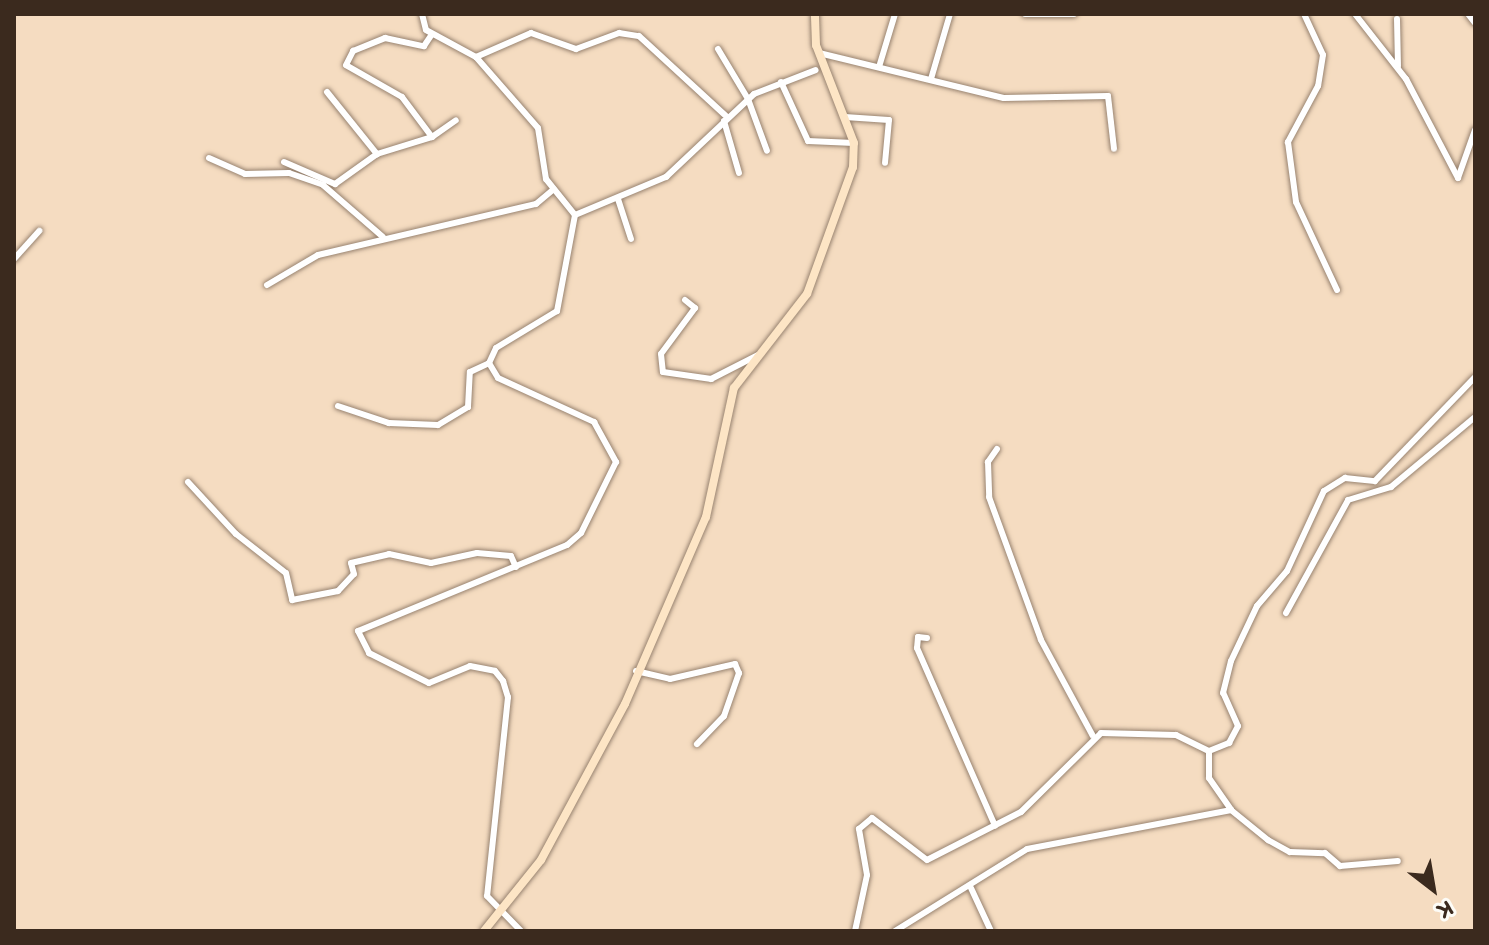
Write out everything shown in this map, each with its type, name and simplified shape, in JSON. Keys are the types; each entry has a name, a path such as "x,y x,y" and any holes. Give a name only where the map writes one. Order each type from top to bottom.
{"main road":[{"path":"484,931 541,860 636,671 706,517 734,388 768,350 807,294 853,167 854,143 819,53 815,14"}],"street":[{"path":"338,406 389,423 438,425 468,407 470,372 489,363 496,348 557,311 575,215 554,189 538,128 476,57 432,34 422,14"},
{"path":"879,67 895,14"},
{"path":"931,79 950,14"},
{"path":"1025,14 1074,14"},
{"path":"1304,14 1323,55 1318,86 1288,142 1296,202 1337,290"},
{"path":"1355,14 1398,66 1458,178 1466,139 1475,130"},
{"path":"1468,14 1475,23"},
{"path":"1397,19 1398,66"},
{"path":"476,57 531,33 576,49 619,33 639,36 725,119 739,173"},
{"path":"432,34 424,46 385,38 353,51 346,65 402,97 432,137"},
{"path":"718,49 748,99 767,151"},
{"path":"819,53 1004,98 1108,96 1114,149"},
{"path":"575,215 666,177 748,99 781,82 816,70"},
{"path":"781,82 808,141 854,143"},
{"path":"327,92 377,154"},
{"path":"845,117 889,120 885,163"},
{"path":"284,162 335,184 377,154 432,137 456,120"},
{"path":"209,158 245,174 289,173 323,185 383,237"},
{"path":"267,285 299,262 383,237 536,204 554,189"},
{"path":"618,199 631,239"},
{"path":"14,259 39,231"},
{"path":"685,300 695,308 661,354 663,372 711,379 768,350"},
{"path":"489,363 498,378 594,422 616,462 581,533 516,567 358,631 369,653 429,683 470,666 495,671 503,681 508,697 487,896 497,912 521,931"},
{"path":"1209,751 1236,735 1223,693 1231,661 1257,606 1287,571 1324,491 1345,478 1375,481 1475,377"},
{"path":"1286,613 1348,500 1391,487 1475,417"},
{"path":"997,449 988,462 989,497 1041,640 1093,736"},
{"path":"188,482 236,534 286,573 292,600 338,591 354,574 351,563 389,554 431,563 477,553 511,556 516,567"},
{"path":"927,638 918,637 917,648 995,826"},
{"path":"636,671 670,679 735,664 739,673 724,716 697,744"},
{"path":"855,931 867,875 859,837 865,822 887,823 927,860 995,826 1038,799 1093,736 1157,732 1209,751"},
{"path":"1209,751 1209,778 1231,810 1290,852 1325,853 1340,866 1398,861"},
{"path":"895,931 971,888 1002,859 1027,849 1231,810"},
{"path":"971,888 991,931"}]}
